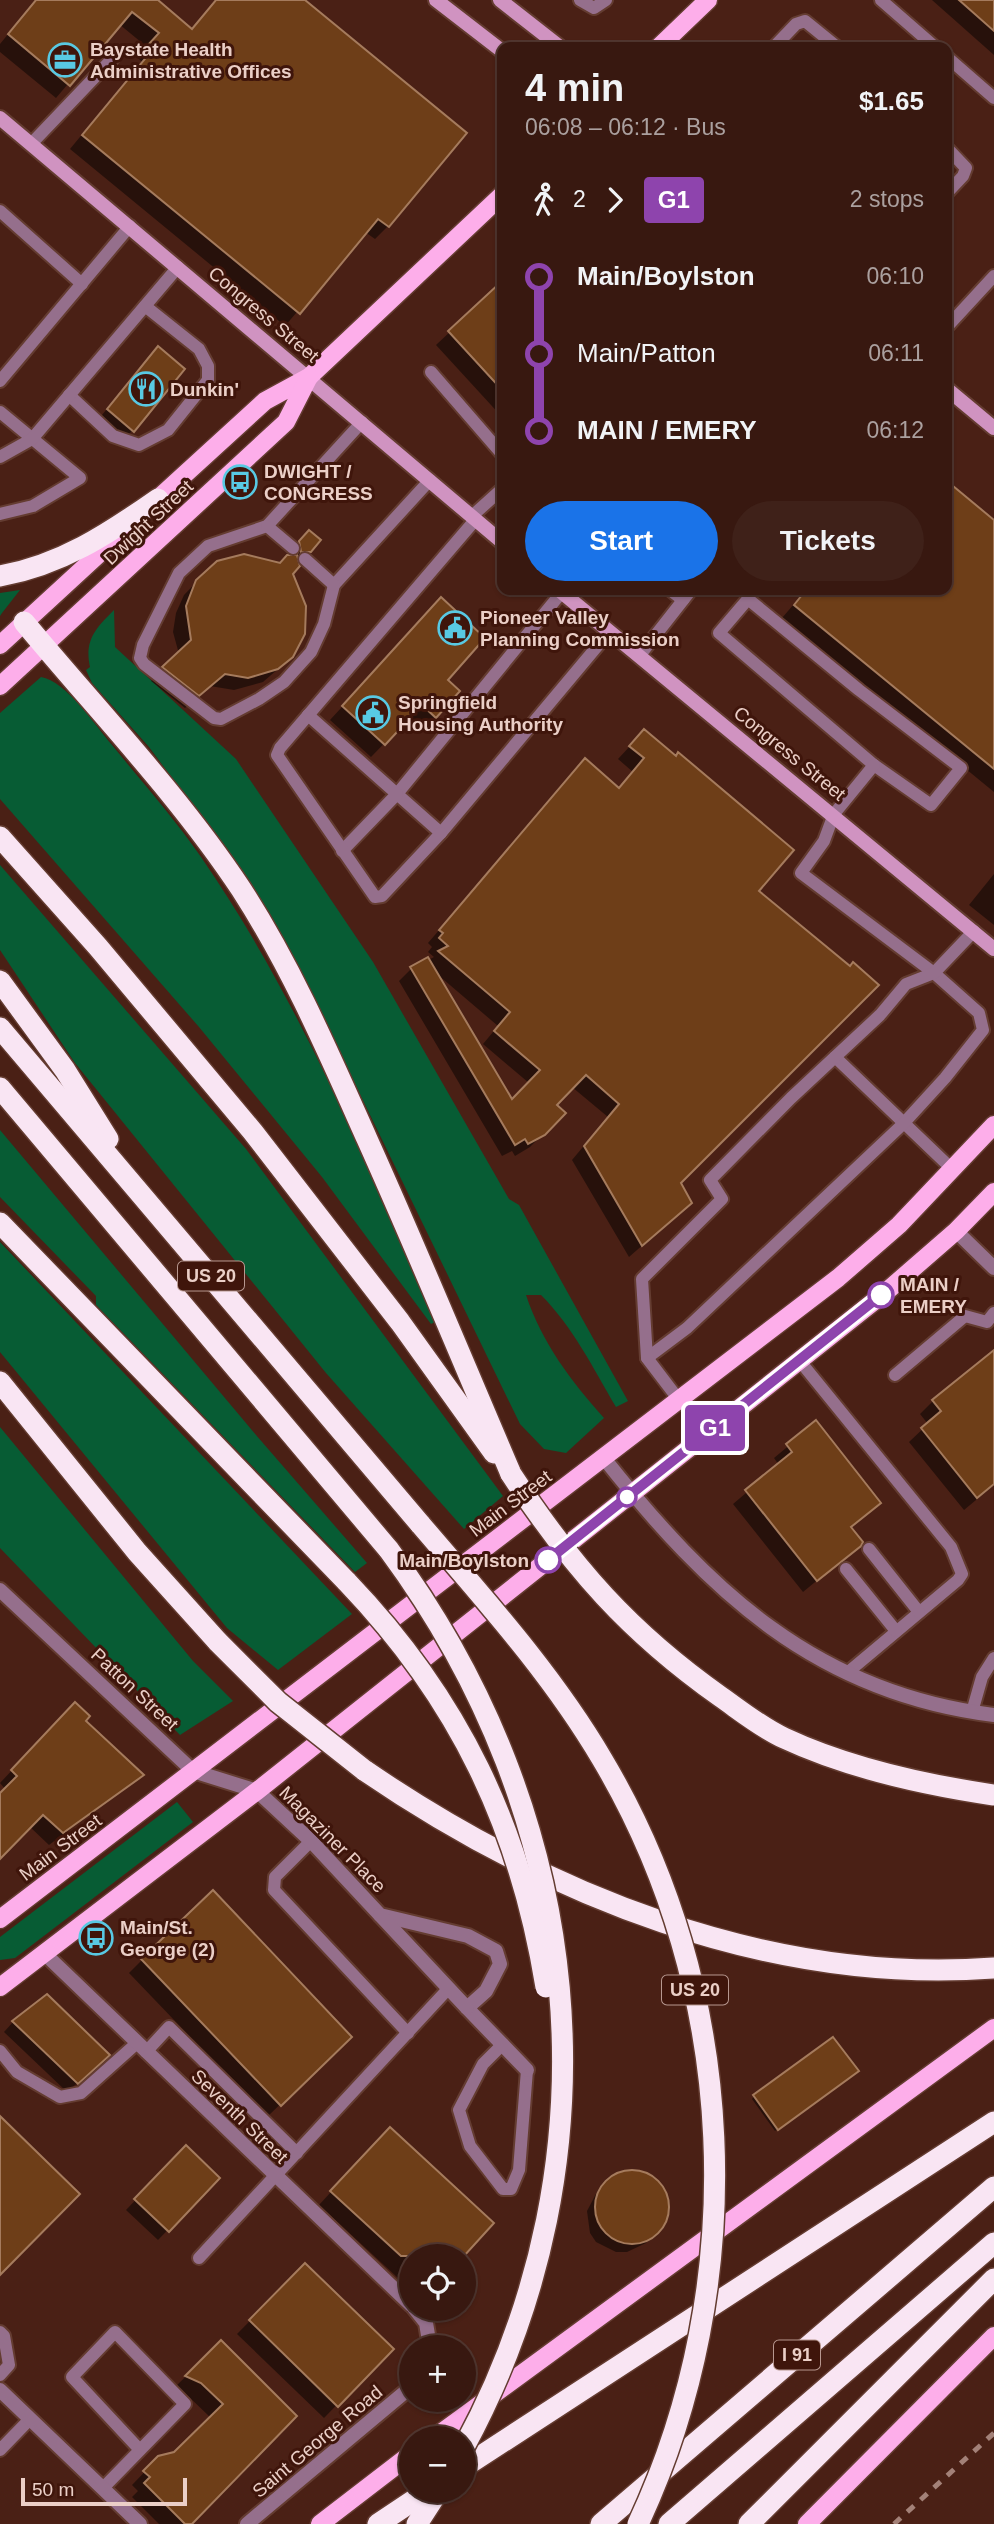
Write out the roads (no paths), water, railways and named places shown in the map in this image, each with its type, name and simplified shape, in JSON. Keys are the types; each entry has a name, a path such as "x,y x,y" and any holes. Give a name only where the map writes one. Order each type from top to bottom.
{"highway":[{"path":"0,576 50,563 100,540 158,499"},
{"path":"24,622 207,842 241,890 281,955 334,1060 389,1183 511,1474"},
{"path":"0,838 107,957 253,1132 400,1322 460,1410 511,1474 557,1544 610,1604 673,1663 782,1737 851,1763 994,1795"},
{"path":"0,981 77,1089 137,1189"},
{"name":"US 20","path":"0,1028 538,1665 603,1759 656,1868 694,1988 708,2066 715,2146 710,2271 688,2386 663,2465 638,2524"},
{"name":"US 20","path":"0,1088 389,1550 447,1637 472,1682 502,1748 529,1821 544,1880 556,1956 562,2036 561,2113 552,2189 529,2288 500,2372 474,2426"},
{"path":"0,1223 347,1582 397,1637 439,1694 475,1757 496,1804 523,1878 536,1934 561,2113"},
{"path":"0,1382 136,1552 218,1642 295,1716 364,1770 441,1820 514,1860 573,1887 662,1921 727,1941 811,1960 874,1967 943,1970 994,1968"},
{"path":"476,2459 991,2124"},
{"name":"I 91","path":"601,2524 994,2187"},
{"name":"I 91","path":"669,2524 994,2243"},
{"path":"749,2524 994,2279"},
{"path":"378,2524 410,2503"},
{"path":"416,2524 430,2503"}],"main road":[{"path":"436,0 497,47"},
{"path":"500,0 554,42"},
{"path":"664,42 708,0"},
{"name":"Congress Street","path":"0,118 497,538"},
{"name":"Dwight Street","path":"0,645 265,401 309,377 497,200"},
{"name":"Dwight Street","path":"0,686 286,422 309,377"},
{"path":"952,393 994,428"},
{"name":"Congress Street","path":"566,595 994,949"},
{"name":"Main Street","path":"0,1919 869,1253 994,1125"},
{"path":"0,1987 257,1791 799,1360 957,1230 994,1192"},
{"path":"450,2426 994,2028"},
{"path":"807,2524 994,2336"},
{"path":"320,2524 399,2463"}],"street":[{"path":"957,1230 994,1268"},
{"path":"603,1457 677,1547 727,1594 783,1636 847,1673 903,1695 994,1715"},
{"name":"Patton Street","path":"0,1590 193,1771 257,1791"},
{"name":"Magaziner Place","path":"257,1791 311,1840 448,1989 527,2070"},
{"name":"Magaziner Place","path":"380,1915 468,1936 496,1951 500,1964 493,1980 467,2008"},
{"name":"Seventh Street","path":"44,1953 399,2294"},
{"path":"0,2390 140,2524"},
{"name":"Saint George Road","path":"247,2524 399,2397"}],"lane":[{"path":"580,0 594,8 606,0"},
{"path":"881,0 929,42"},
{"path":"779,42 796,24 805,21 831,42"},
{"path":"31,144 114,57"},
{"path":"952,61 994,98"},
{"path":"952,153 966,168 963,176 952,188"},
{"path":"0,211 82,284"},
{"path":"0,381 130,226"},
{"path":"0,457 32,439 178,267"},
{"path":"952,322 994,276"},
{"path":"69,395 113,436 139,445 168,430 208,380 208,366 199,349 145,306"},
{"path":"431,372 497,448"},
{"path":"0,412 80,478 33,506 0,514"},
{"path":"362,422 267,526 208,545 179,573 140,652 144,664 207,716 221,719 284,682 311,652 324,624 334,585 430,480"},
{"path":"497,494 474,517 277,755 376,897 383,895 441,833 610,631"},
{"path":"267,526 293,548"},
{"path":"305,559 334,585"},
{"path":"342,851 397,794 558,595"},
{"path":"640,655 687,595"},
{"path":"748,599 859,690 961,768 930,805 874,765 719,633 748,599"},
{"path":"308,715 441,833"},
{"path":"647,1358 687,1328 903,1124 945,1078 983,1030 979,1013 934,973 801,873 824,841 834,814 874,765"},
{"path":"679,1400 647,1358 642,1279 722,1199 710,1180 880,1015 906,984 934,973 974,931"},
{"path":"835,1057 952,1169"},
{"path":"895,1375 965,1316 992,1321"},
{"path":"799,1360 951,1547 960,1563 962,1574 847,1673"},
{"path":"869,1549 919,1612"},
{"path":"846,1569 896,1632"},
{"path":"972,1712 982,1677 994,1658"},
{"path":"311,1840 275,1877 274,1890 408,2033"},
{"path":"199,2258 448,1989"},
{"path":"0,2051 18,2072 60,2097 81,2093 169,2027 297,2154"},
{"path":"503,2044 483,2064 459,2110 470,2146 503,2189 511,2189 519,2170 527,2070"},
{"path":"0,2332 4,2336 9,2365 0,2375"},
{"path":"103,2488 185,2404 115,2332 72,2377 140,2450"},
{"path":"0,2450 30,2418"}],"railway":[{"path":"894,2524 994,2433"}],"place":[{"name":"Baystate Health Administrative Offices","path":"65,60"},
{"name":"Dunkin'","path":"146,389"},
{"name":"DWIGHT / CONGRESS","path":"240,482"},
{"name":"Pioneer Valley Planning Commission","path":"455,628"},
{"name":"Springfield Housing Authority","path":"373,713"},
{"name":"MAIN / EMERY","path":"881,1295"},
{"name":"Main/Boylston","path":"548,1560"},
{"name":"Main/St. George (2)","path":"96,1938"}]}
